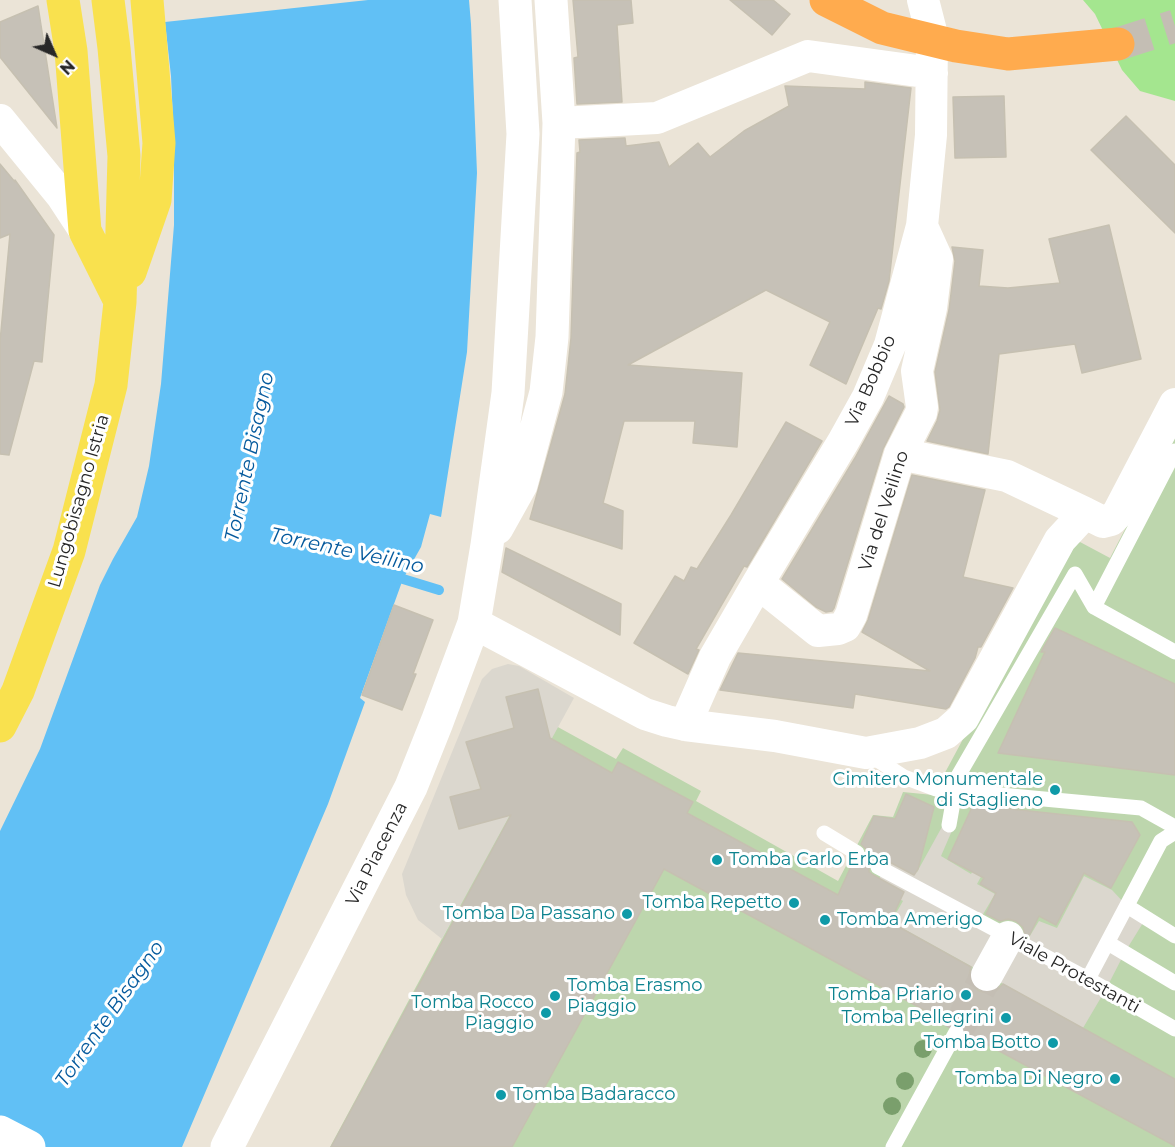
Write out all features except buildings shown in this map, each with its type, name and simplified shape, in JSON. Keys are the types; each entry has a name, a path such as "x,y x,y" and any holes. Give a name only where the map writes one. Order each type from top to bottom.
{"highway":[{"path":"826,0 882,28 956,46 1008,54 1119,44"}],"main road":[{"path":"63,0 70,51 85,231 120,302"},
{"name":"Lungobisagno Istria","path":"0,726 18,691 69,551 111,385 120,302 124,156 108,0"},
{"path":"120,302 155,200 159,143 147,0"},
{"name":"Via Piacenza","path":"227,1147 411,787 474,623 508,393 523,134 515,0"},
{"path":"487,545 521,485 546,392 552,337 559,123 551,0"},
{"path":"0,1132 29,1147"}],"street":[{"name":"Via Bobbio","path":"685,725 715,657 868,397 890,345 922,226 931,135 932,35 923,0"},
{"path":"559,123 657,118 808,56 932,73"},
{"path":"0,120 62,196 85,231"},
{"name":"Via del Veilino","path":"758,583 818,631 845,626 851,615 900,454 921,413 922,406 916,371 931,308 937,259 922,226"},
{"path":"900,454 1007,476 1103,522 1111,520 1118,513 1175,404"},
{"path":"474,623 645,714 685,725 775,736 866,753 938,736 946,733 963,718 1060,540 1084,513"},
{"path":"987,975 1008,937"}],"lane":[{"path":"1094,607 1175,451"},
{"path":"948,825 947,790 1075,574 1094,607 1175,652"},
{"path":"866,753 904,777 947,790 1141,808 1175,827"},
{"path":"1088,979 1161,841 1175,832"},
{"path":"824,833 857,854"},
{"name":"Viale Protestanti","path":"878,867 1088,979 1175,1029"},
{"path":"1127,906 1175,936"},
{"path":"1108,943 1175,983"},
{"path":"893,1147 956,1032"}],"green space":[{"path":"1083,0 1175,0 1175,101 1140,91 1122,70 1095,14"},
{"name":"Cimitero Monumentale di Staglieno","path":"1175,433 1175,1147 330,1147 556,726 616,759 623,748 701,791 696,801 838,881 873,815 893,817 903,792 933,795 1064,551 1080,542 1110,558"}],"shaded area":[{"path":"508,664 519,666 574,698 442,939 418,920 406,895 402,874 482,679 492,669"},
{"path":"943,825 954,826 941,856 971,874 988,845 996,849 977,884 995,894 982,916 1028,939 1039,921 1057,928 1084,876 1112,890 1127,906 1146,918 1083,1028 891,922 903,901 875,885 890,857 917,872"}],"water":[{"name":"Torrente Bisagno","path":"368,0 469,0 477,173 467,352 441,517 430,514 421,547 403,579 360,698 365,702 328,804 182,1147 0,1147 0,831 40,749 100,585 137,517 149,466 161,384 174,225 174,141 171,76 165,22"}],"waterway":[{"name":"Torrente Veilino","path":"390,576 439,590"}],"tunnel":[{"path":"1118,44 1175,26"},
{"path":"956,1032 987,975"}],"place":[{"name":"Cimitero Monumentale di Staglieno","path":"1055,790"},
{"name":"Tomba Carlo Erba","path":"717,860"},
{"name":"Tomba Repetto","path":"794,903"},
{"name":"Tomba Da Passano","path":"627,914"},
{"name":"Tomba Amerigo","path":"825,920"},
{"name":"Tomba Priario","path":"966,995"},
{"name":"Tomba Erasmo Piaggio","path":"555,996"},
{"name":"Tomba Rocco Piaggio","path":"546,1013"},
{"name":"Tomba Pellegrini","path":"1006,1018"},
{"name":"Tomba Botto","path":"1053,1043"},
{"name":"Tomba Di Negro","path":"1115,1079"},
{"name":"Tomba Badaracco","path":"501,1095"}]}
